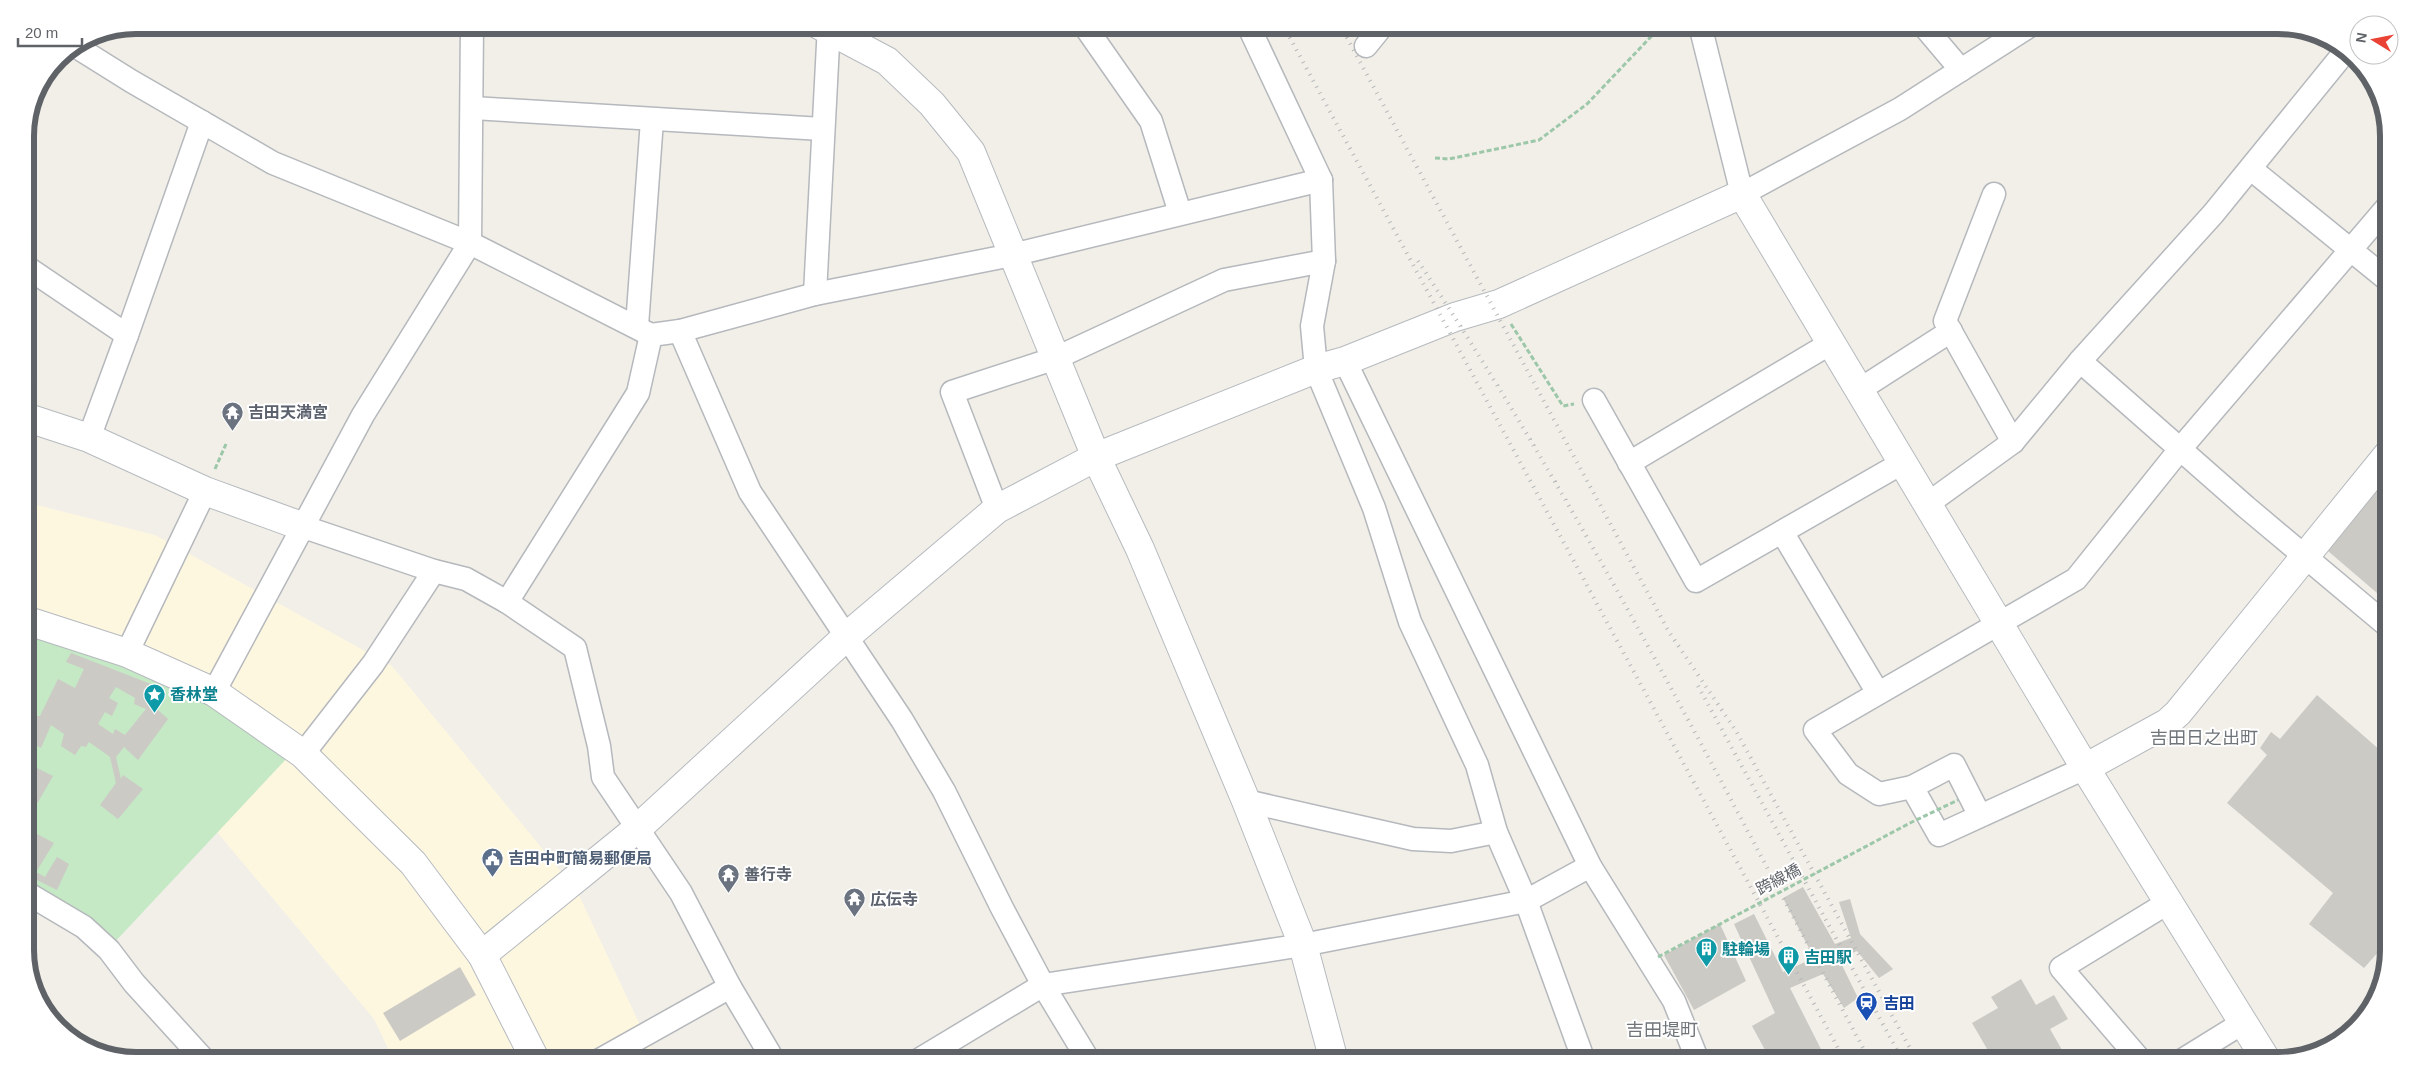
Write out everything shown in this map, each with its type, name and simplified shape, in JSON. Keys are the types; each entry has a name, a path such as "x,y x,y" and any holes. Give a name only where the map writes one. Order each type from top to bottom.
{"street":[{"path":"214,692 363,415 470,244 473,108 472,34"},
{"path":"815,294 825,34"},
{"path":"839,34 887,61 932,104 970,152 1096,457 1140,549 1246,801 1302,945 1332,1052"},
{"path":"1090,34 1151,121 1180,213"},
{"path":"1252,34 1321,180 1324,261 1312,326 1316,369 1374,508 1410,622 1477,765 1496,832 1526,901 1581,1052"},
{"path":"1366,46 1376,34"},
{"path":"1702,34 1742,194 1926,505 2085,768 2262,1052"},
{"path":"1931,34 1961,70"},
{"path":"482,955 638,828 846,637 997,509 1096,457 1316,369 1345,361 1455,317 1499,304 1742,194 1900,109 2017,34"},
{"path":"81,50 273,163 470,244 644,331 680,331 815,294 1012,255 1321,180"},
{"path":"1926,505 2013,442 2080,361 2251,169 2341,56"},
{"path":"473,108 822,129"},
{"path":"507,602 638,392 644,331 652,120"},
{"path":"88,438 128,335 202,122"},
{"path":"2251,169 2380,274"},
{"path":"1994,194 1945,321 2013,442"},
{"path":"1980,816 1954,765 1912,787 1880,794 1848,774 1815,730 2076,579 2182,448 2380,216"},
{"path":"997,509 952,392 1056,358 1224,280 1324,261"},
{"path":"34,272 128,335"},
{"path":"680,331 750,492 902,720 944,791 1002,908 1043,985 1084,1052"},
{"path":"1859,390 1951,331"},
{"path":"1629,463 1830,343"},
{"path":"1345,361 1590,866 1674,1000 1694,1052"},
{"path":"2080,361 2182,448 2246,507 2380,619"},
{"path":"1594,400 1696,581 1902,463"},
{"path":"34,420 88,438 206,492 434,572 466,580 507,602 575,648 598,746 603,777 681,893 730,987 769,1052"},
{"path":"1912,787 1939,835 2085,768 2167,723 2178,713 2380,464"},
{"path":"127,653 206,492"},
{"path":"1782,532 1878,693"},
{"path":"303,754 373,664 434,572"},
{"path":"34,623 127,653 214,692 303,754 413,863 482,955 531,1052"},
{"path":"1246,801 1412,839 1451,841 1496,832"},
{"path":"935,1052 1043,985 1302,945 1526,901 1590,866"},
{"path":"34,897 84,927 109,950 134,983 197,1052"},
{"path":"2133,1052 2061,968 2170,902"},
{"path":"614,1052 730,987"},
{"path":"2196,1052 2244,1022"}],"path":[{"path":"1434,158 1449,158 1539,140 1587,104 1653,34"},
{"path":"1499,304 1563,406 1594,400"},
{"name":"跨線橋","path":"1658,957 1910,823 1958,800"}],"shaded area":[{"path":"34,504 155,535 392,666 577,891 653,1052 390,1052 374,1019 217,832 288,757 34,634"}],"green space":[{"path":"34,633 75,645 208,702 288,757 112,945 34,902"}],"building":[{"path":"2380,486 2380,596 2328,551"},
{"path":"71,653 156,686 150,703 168,719 138,760 124,747 116,757 121,779 123,775 143,789 118,819 100,805 116,783 110,757 89,742 86,747 81,746 75,755 61,746 64,734 51,725 41,748 34,744 34,718 35,716 40,716 58,679 75,688 84,669 66,662","holes":["116,687 135,698 134,704 146,709 125,735 115,729 113,734 98,724 105,712 112,716 118,703 109,698"]},
{"path":"2317,695 2380,750 2380,950 2364,968 2309,924 2333,893 2227,803 2267,755 2260,748 2271,732 2280,739"},
{"path":"34,766 53,776 34,809"},
{"path":"37,834 54,843 36,872 45,877 57,857 69,864 57,890 34,878 34,839"},
{"name":"吉田駅","path":"1803,887 1835,944 1851,938 1839,902 1850,899 1860,934 1893,969 1879,978 1857,951 1839,959 1858,998 1844,1008 1823,974 1790,988 1822,1052 1766,1052 1752,1026 1775,1013 1734,924 1754,914 1783,972 1814,958 1783,898"},
{"name":"駐輪場","path":"1720,924 1746,981 1694,1010 1664,955"},
{"path":"460,967 476,995 400,1041 383,1013"},
{"path":"2021,979 2036,1005 2054,995 2068,1019 2050,1029 2063,1052 1989,1052 1972,1023 1998,1008 1991,997"}],"railway":[{"path":"1288,34 1840,1052"},
{"path":"1345,34 1669,632 1736,731 1912,1052"},
{"path":"1418,261 1540,456 1597,555 1708,756 1865,1052"},
{"path":"1698,686 1898,1052"}],"place":[{"name":"吉田天満宮","path":"232,431"},
{"name":"香林堂","path":"154,713"},
{"name":"吉田中町簡易郵便局","path":"492,877"},
{"name":"善行寺","path":"728,893"},
{"name":"広伝寺","path":"854,918"},
{"name":"駐輪場","path":"1706,968"},
{"name":"吉田駅","path":"1788,976"},
{"name":"吉田","path":"1867,1022"}],"district":[{"name":"吉田日之出町","path":"2204,738"},
{"name":"吉田堤町","path":"1662,1030"}]}
